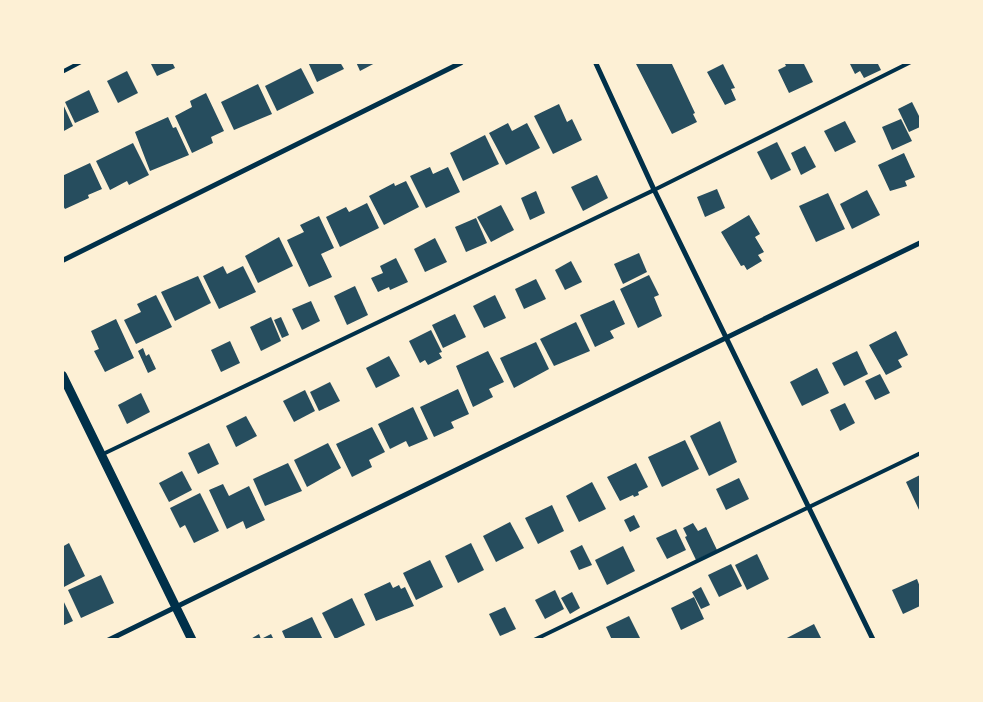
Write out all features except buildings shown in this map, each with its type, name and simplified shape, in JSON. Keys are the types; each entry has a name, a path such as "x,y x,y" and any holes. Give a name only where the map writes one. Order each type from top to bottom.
{"street":[{"path":"62,260 461,62"},
{"path":"595,62 654,190 873,640"},
{"path":"107,640 175,604 727,338 920,242"},
{"path":"62,375 192,640"}],"lane":[{"path":"62,72 81,62"},
{"path":"101,455 654,190 911,62"},
{"path":"534,640 920,453"}]}
